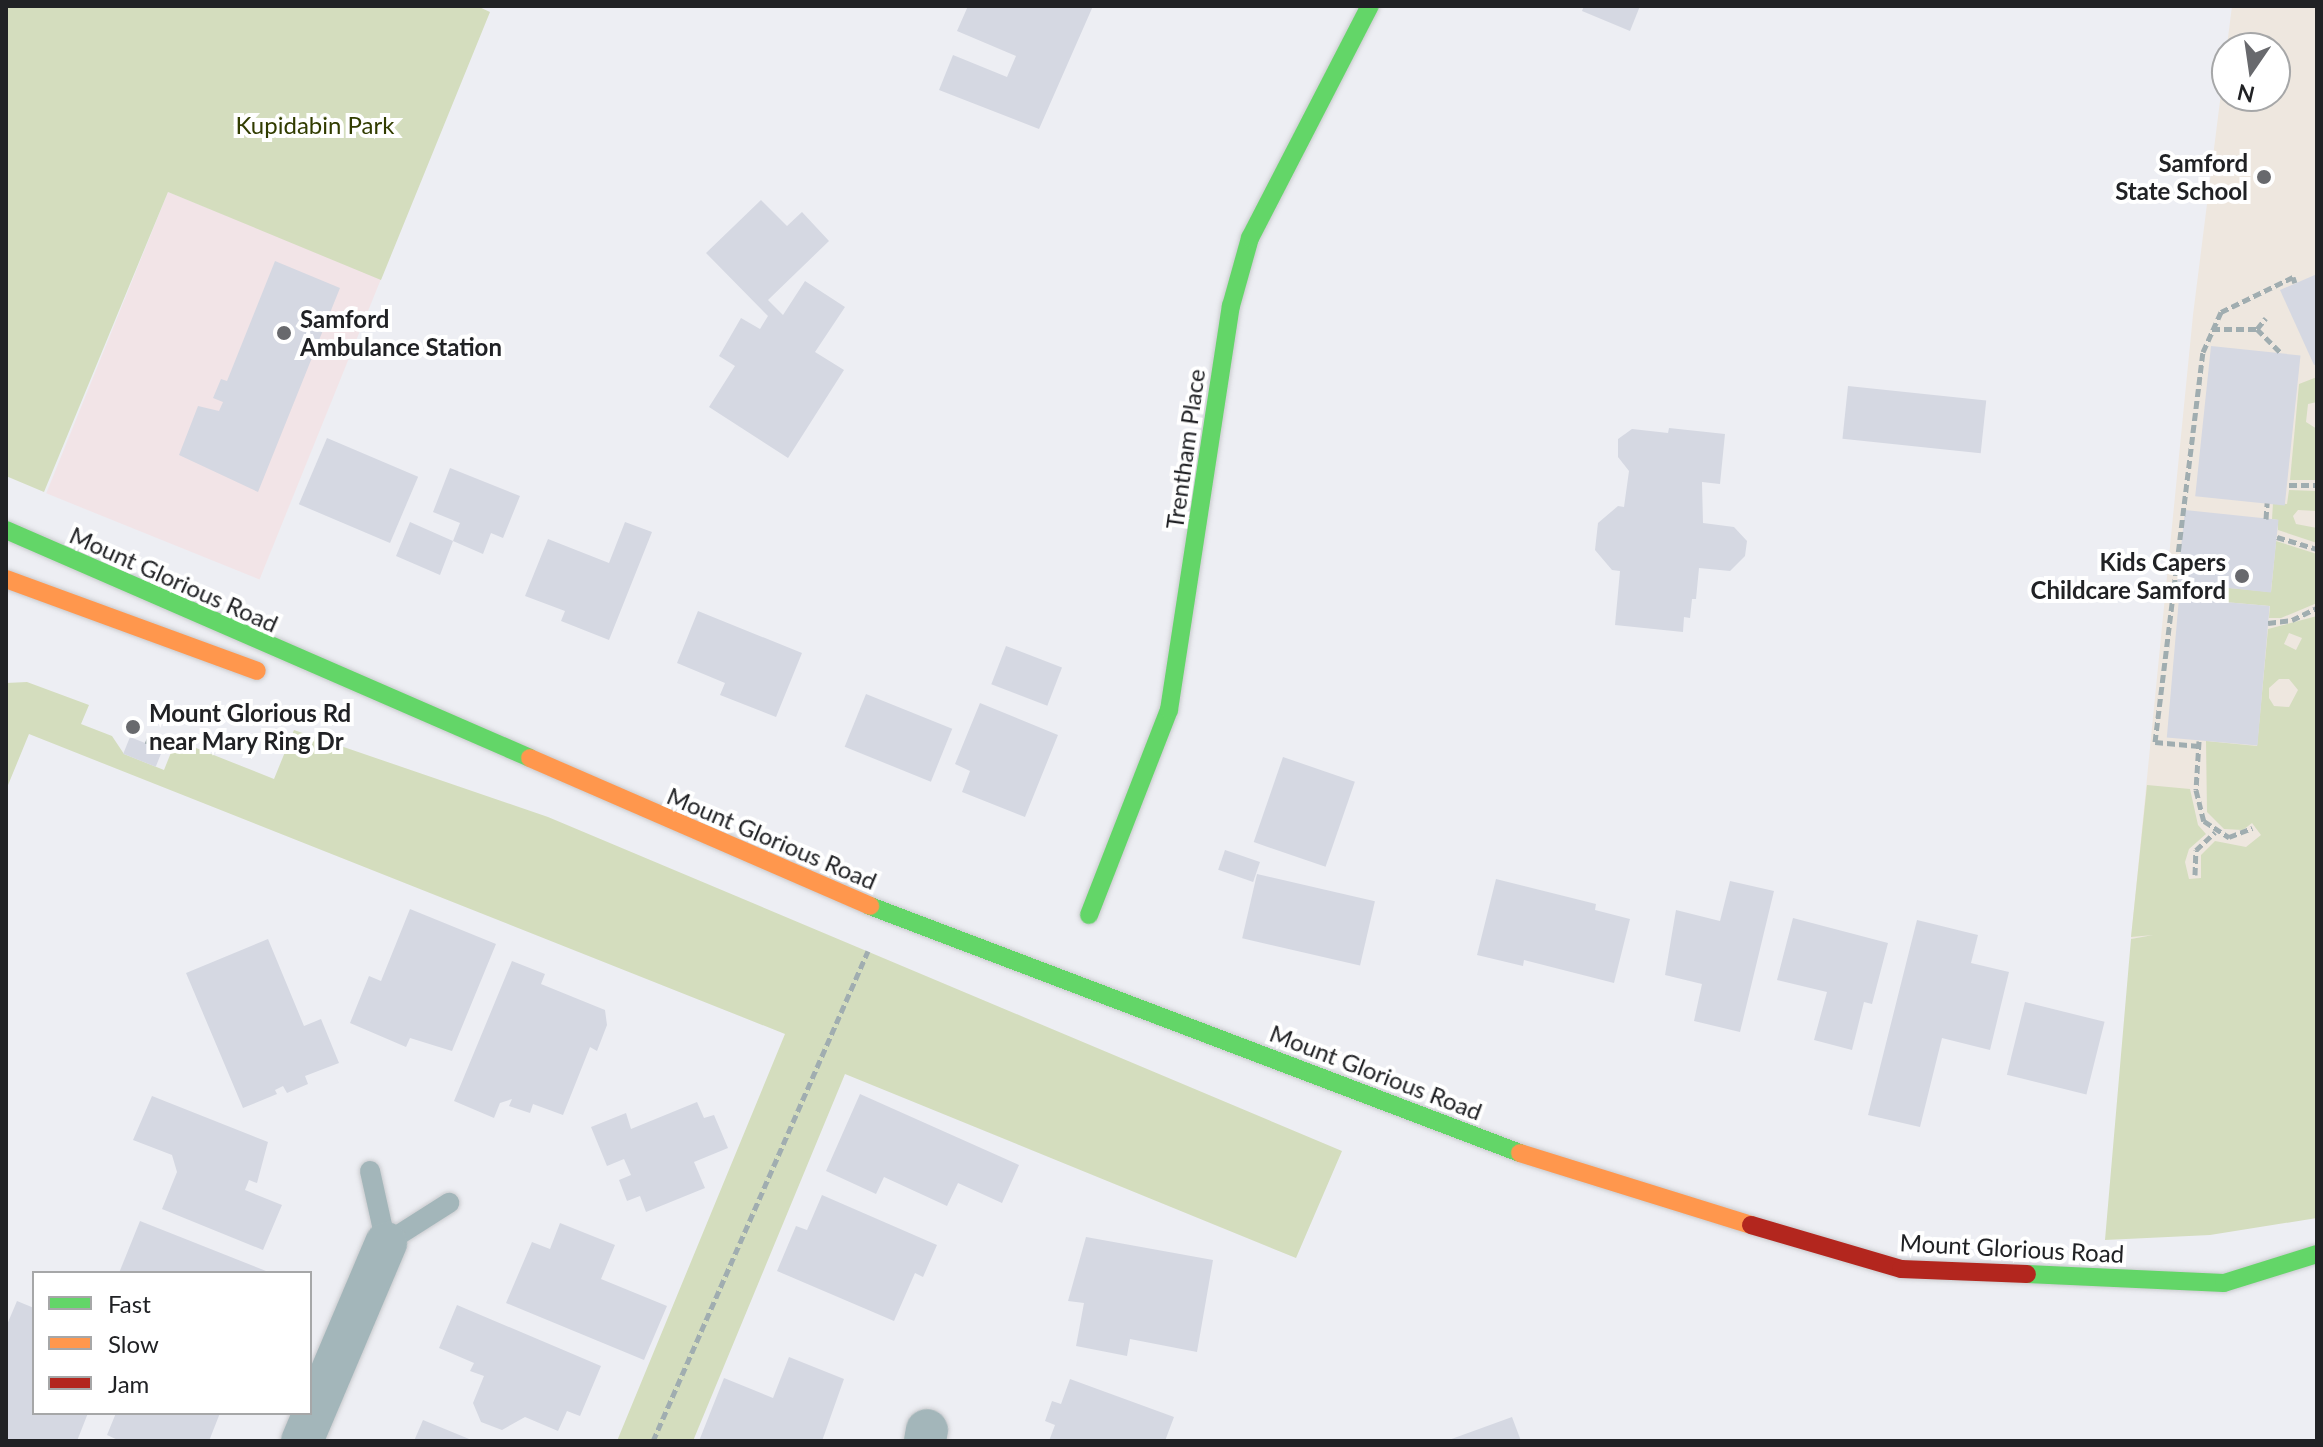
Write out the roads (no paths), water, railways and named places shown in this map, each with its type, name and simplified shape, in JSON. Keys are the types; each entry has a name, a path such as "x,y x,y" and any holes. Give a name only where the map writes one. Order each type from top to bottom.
{"main road":[{"name":"Trentham Place","path":"1089,915 1169,710 1231,306 1250,238 1370,6"},
{"name":"Mount Glorious Road","path":"7,533 455,729 885,912 1565,1170 1901,1269 2224,1283 2317,1254"},
{"name":"Mount Glorious Road","path":"6,579 279,677"},
{"name":"Mount Glorious Road","path":"319,689 455,729"}],"street":[{"path":"302,1441 386,1243"}],"lane":[{"path":"370,1171 386,1243 449,1203"}],"place":[{"name":"Samford State School","path":"2264,177"},
{"name":"Samford Ambulance Station","path":"284,333"},
{"name":"Kids Capers Childcare Samford","path":"2242,576"},
{"name":"Mount Glorious Rd near Mary Ring Dr","path":"133,727"}],"park label":[{"name":"Kupidabin Park","path":"315,125"}]}
